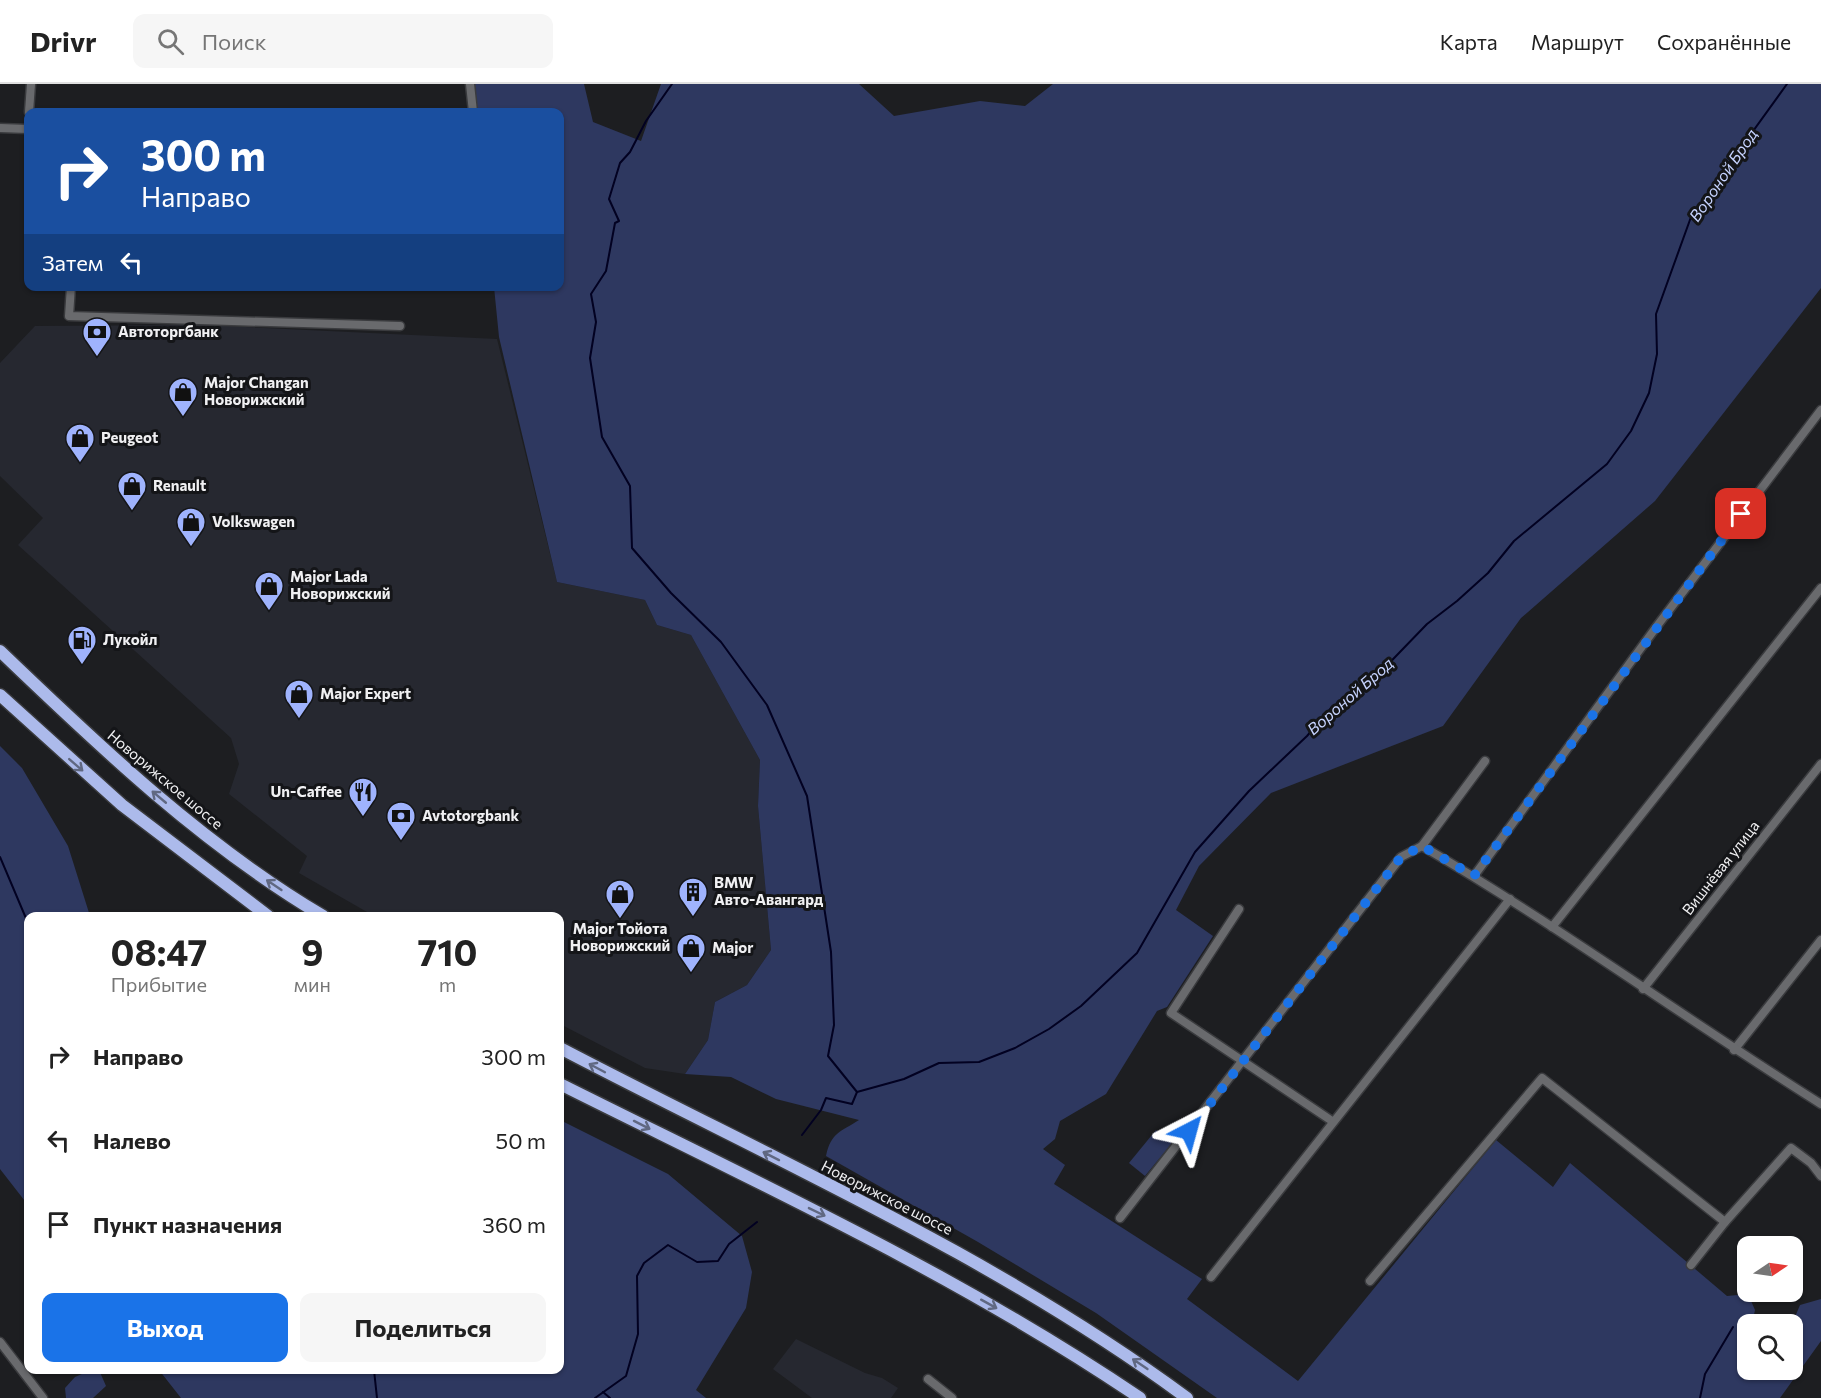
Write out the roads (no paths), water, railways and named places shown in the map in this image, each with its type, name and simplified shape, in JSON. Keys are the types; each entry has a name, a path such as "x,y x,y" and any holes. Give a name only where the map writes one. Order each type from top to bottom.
{"highway":[{"name":"Новорижское шоссе","path":"0,651 137,778 196,827 262,876 317,912"},
{"path":"0,695 122,805 263,912"},
{"name":"Новорижское шоссе","path":"564,1050 945,1244 1004,1277 1101,1338 1187,1398"},
{"path":"564,1086 875,1241 1023,1323 1140,1398"}],"street":[{"path":"29,108 31,84"},
{"path":"470,84 472,108"},
{"path":"0,128 24,129"},
{"path":"71,291 69,316 400,326"},
{"path":"1474,876 1657,626 1821,410"},
{"path":"1552,927 1821,588"},
{"path":"1120,1218 1244,1062 1401,857 1422,846 1485,761"},
{"name":"Вишнёвая улица","path":"1643,989 1821,764"},
{"path":"1422,846 1510,899 1734,1050 1821,1104"},
{"path":"1210,1277 1510,899"},
{"path":"1239,909 1171,1013 1332,1121"},
{"path":"1734,1050 1821,940"},
{"path":"1370,1281 1542,1078 1725,1222"},
{"path":"1691,1265 1725,1222 1791,1148 1811,1162 1821,1176"},
{"path":"0,1342 24,1373"},
{"path":"25,1374 43,1398"},
{"path":"928,1379 952,1398"}],"waterway":[{"path":"672,84 646,121 630,152 620,163 609,199 619,221 615,223 606,271 591,294 596,322 590,358 602,437 630,486 632,548 671,593 721,642 767,705 807,796 831,952 834,1025 828,1056 857,1092"},
{"name":"Вороной Брод","path":"802,1135 821,1110 826,1098 852,1104 857,1092 904,1079 939,1063 979,1062 1015,1048 1049,1029 1081,1006 1137,953 1195,852 1249,791 1307,736 1332,707 1370,683 1427,624 1488,573 1514,541 1607,464 1631,431 1649,393 1657,354 1656,314 1691,217 1787,84"},
{"path":"0,857 24,914"},
{"name":"Вороной Брод","path":"595,1398 626,1376 638,1334 637,1276 644,1263 668,1245 697,1262 718,1261 729,1244 757,1222"},
{"path":"1700,1398 1705,1374 1733,1327"},
{"path":"374,1374 377,1398"},
{"path":"603,1392 610,1398"}],"place":[{"name":"Автоторгбанк","path":"97,358"},
{"name":"Major Changan Новорижский","path":"183,418"},
{"name":"Peugeot","path":"80,464"},
{"name":"Renault","path":"132,512"},
{"name":"Volkswagen","path":"191,548"},
{"name":"Major Lada Новорижский","path":"269,612"},
{"name":"Лукойл","path":"82,666"},
{"name":"Major Expert","path":"299,720"},
{"name":"Un-Caffee","path":"363,818"},
{"name":"Avtotorgbank","path":"401,842"},
{"name":"BMW Авто-Авангард","path":"693,918"},
{"name":"Major Тойота Новорижский","path":"620,920"},
{"name":"Major","path":"691,974"}]}
